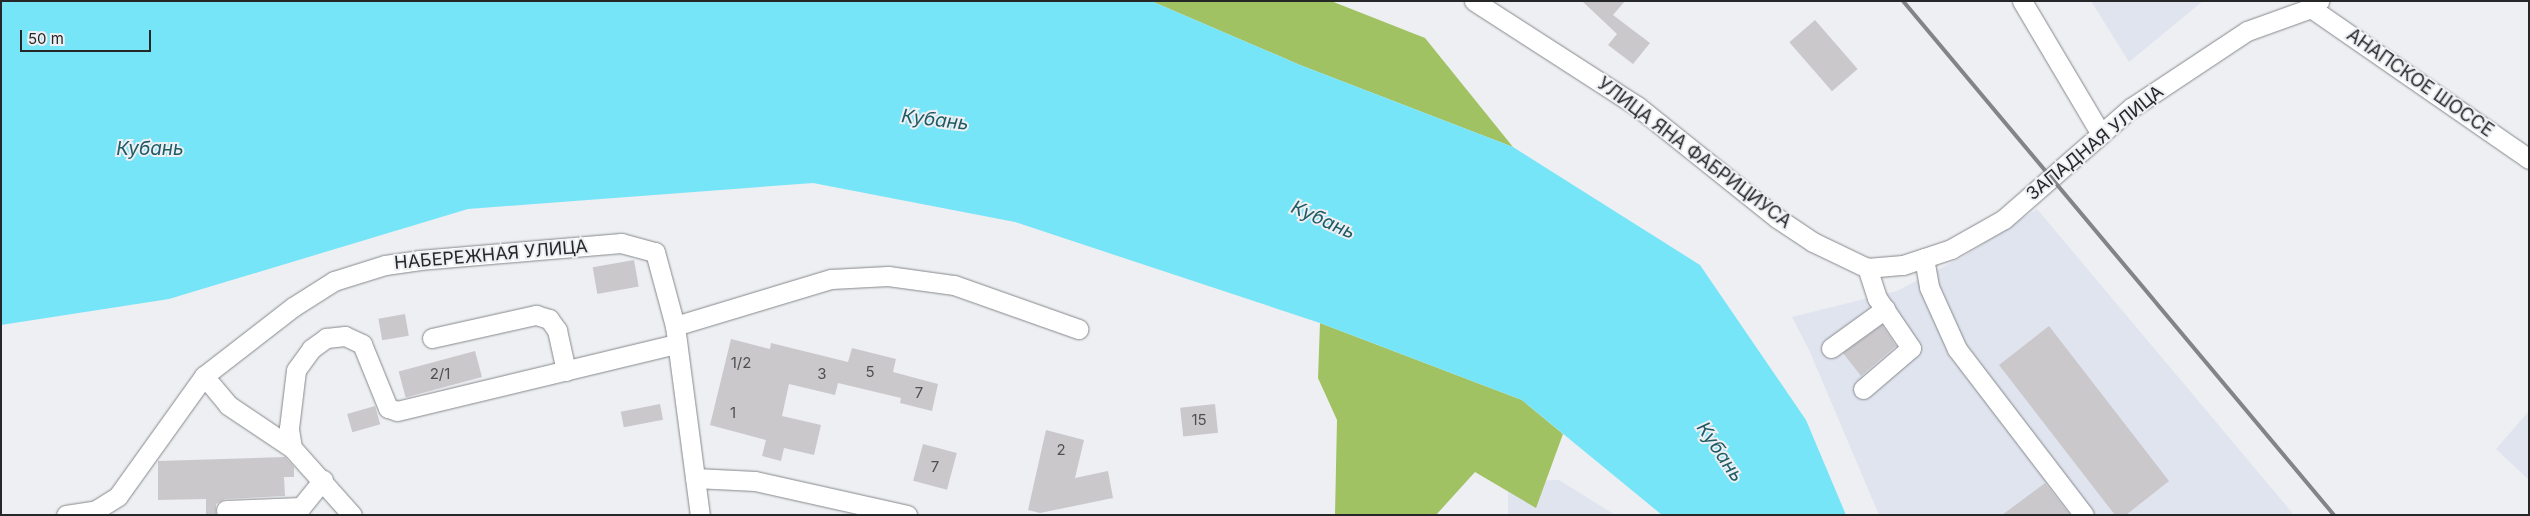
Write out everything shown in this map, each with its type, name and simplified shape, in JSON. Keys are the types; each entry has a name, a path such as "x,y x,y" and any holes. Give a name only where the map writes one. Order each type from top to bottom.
{"street":[{"name":"УЛИЦА ЯНА ФАБРИЦИУСА","path":"1474,1 1637,106 1777,218 1812,242 1867,268"},
{"path":"2022,1 2101,134"},
{"name":"ЗАПАДНАЯ УЛИЦА","path":"1924,258 1951,249 2004,219 2131,108 2247,31 2313,4"},
{"name":"АНАПСКОЕ ШОССЕ","path":"2313,4 2529,159"},
{"name":"НАБЕРЕЖНАЯ УЛИЦА","path":"66,515 96,510 118,496 204,376 293,308 334,281 385,265 620,243 655,252 676,335"},
{"path":"1863,389 1908,354 1911,348 1877,298 1867,268 1903,265 1924,258 1929,287 1957,349 2084,515"},
{"path":"292,448 290,401 296,370 311,349 326,338 345,336 362,344 385,403 388,408 397,411 566,370 676,335 831,279 888,276 954,285 1078,329"},
{"path":"1832,348 1886,309"},
{"path":"432,338 536,315 549,319 557,330 566,370"},
{"path":"676,335 700,515"},
{"path":"204,376 228,406 292,448 323,480 352,515"},
{"path":"695,478 755,481 907,515"},
{"path":"226,510 301,507 323,480"}],"shaded area":[{"path":"2091,1 2203,1 2129,62"},
{"path":"2037,209 2294,515 1879,515 1810,352 1792,317 1897,291 1964,256"},
{"path":"2529,411 2529,480 2496,449"},
{"path":"1559,480 1615,515 1508,515 1508,482"}],"green space":[{"path":"1151,1 1331,1 1425,38 1513,147 1300,65"},
{"path":"1320,323 1522,400 1563,434 1536,508 1475,472 1436,515 1335,515 1337,420 1318,378"}],"water":[{"name":"Кубань","path":"1,1 1151,1 1300,65 1513,147 1700,265 1806,420 1846,515 1662,515 1522,400 1320,323 1015,222 813,183 468,209 169,299 1,325"}],"building":[{"path":"1582,1 1625,1 1613,15 1650,43 1633,64 1608,45 1617,34"},
{"path":"1815,20 1858,69 1832,91 1789,42"},
{"path":"634,260 639,287 597,294 593,267"},
{"path":"405,314 409,336 382,340 378,319"},
{"path":"1882,325 1896,346 1861,376 1843,353"},
{"path":"2049,326 2169,481 2126,515 2115,515 1999,365"},
{"path":"731,339 770,349 771,343 848,362 852,348 896,359 893,372 938,384 932,411 900,403 901,398 838,383 835,395 789,384 782,416 821,425 814,455 784,448 781,461 762,456 766,440 710,425"},
{"path":"475,351 482,377 406,398 399,371"},
{"path":"660,404 663,420 624,427 621,412"},
{"path":"1215,404 1218,433 1183,436 1180,408"},
{"path":"375,406 380,424 352,432 347,414"},
{"path":"1046,430 1084,440 1075,478 1108,471 1113,498 1040,513 1028,510"},
{"path":"923,444 957,453 947,490 913,481"},
{"path":"285,457 294,467 294,477 284,477 285,496 225,499 216,504 216,515 206,515 206,499 158,500 158,461"},
{"path":"2045,483 2070,515 2002,515"}],"railway":[{"path":"1903,1 2334,515"}]}
